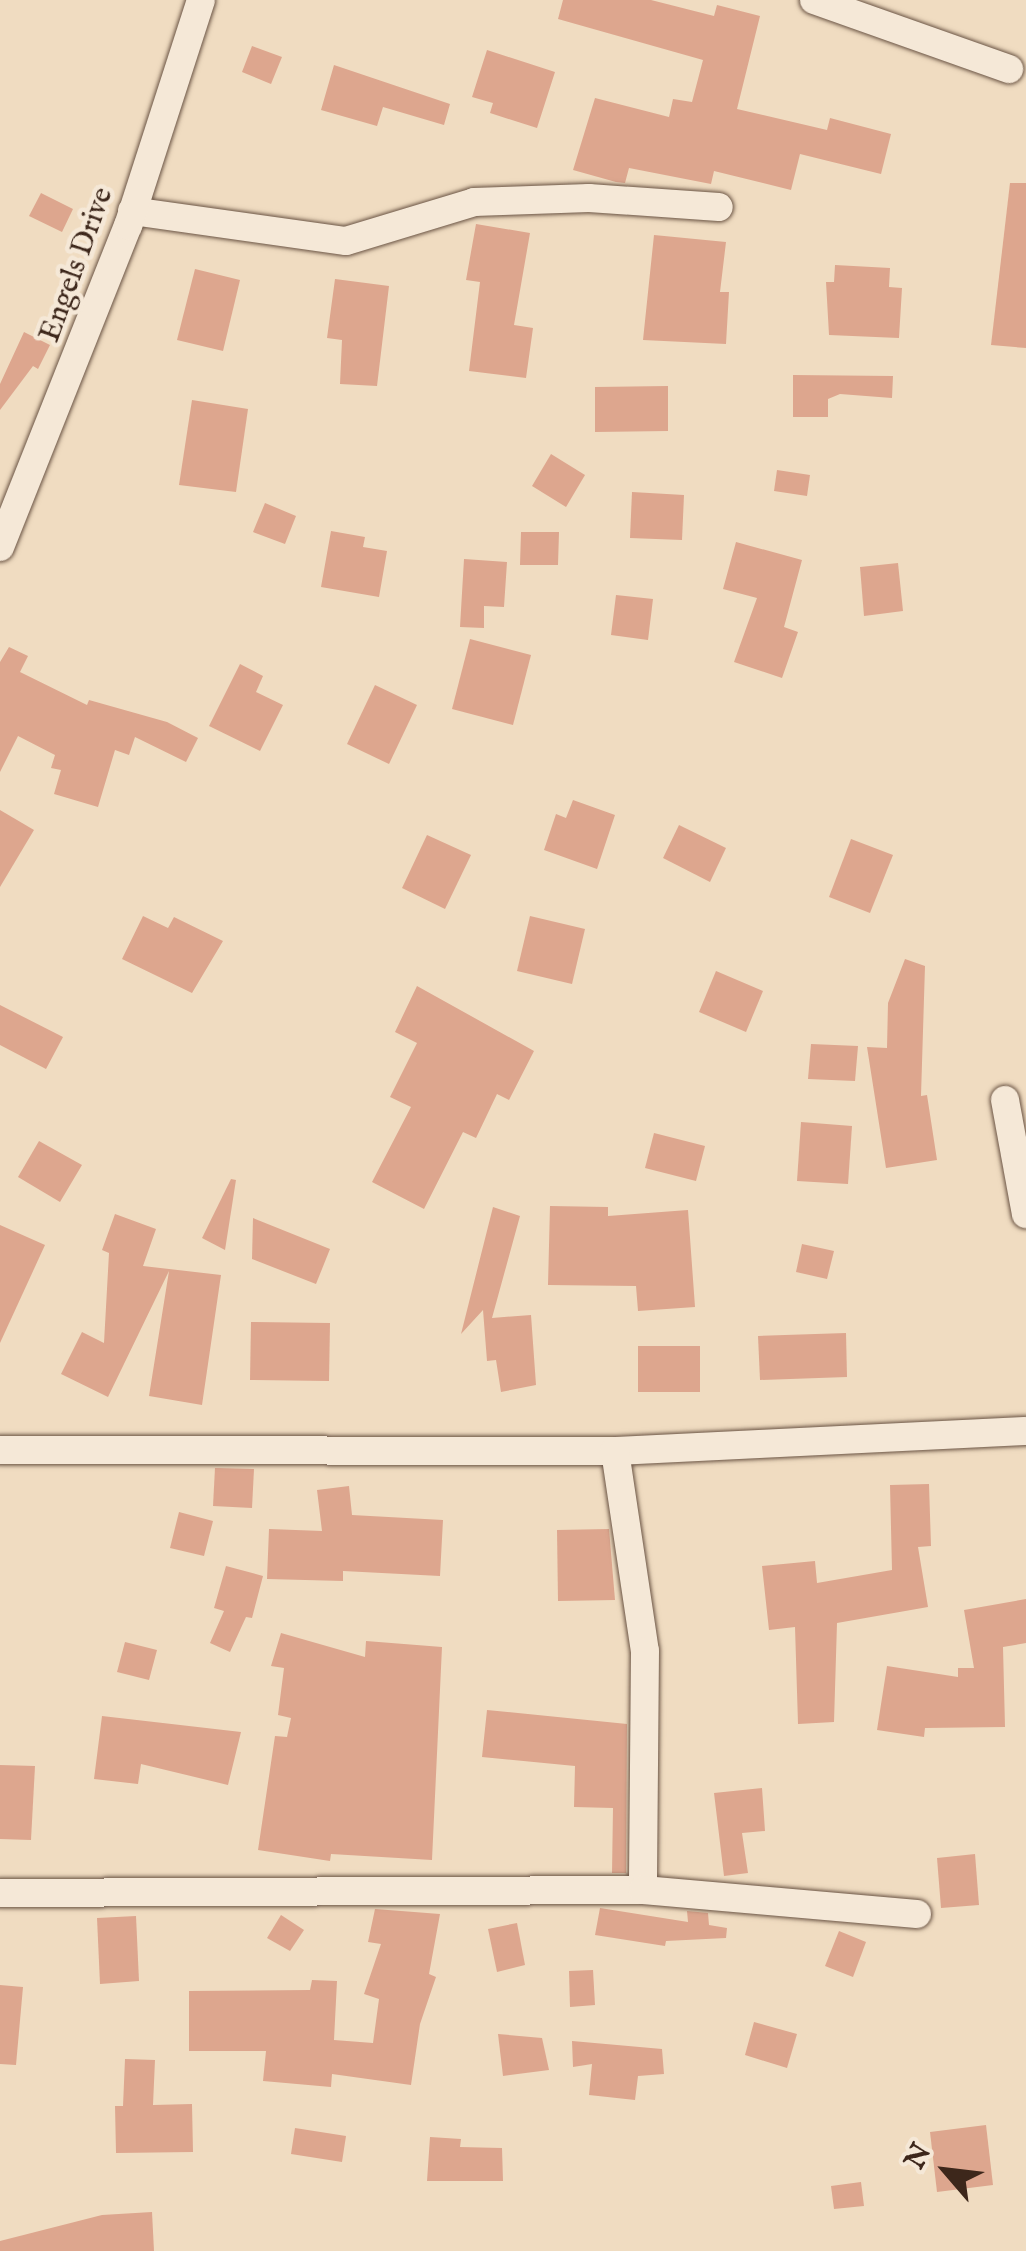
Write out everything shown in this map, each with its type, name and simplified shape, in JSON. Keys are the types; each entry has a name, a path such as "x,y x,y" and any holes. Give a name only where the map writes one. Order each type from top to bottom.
{"street":[{"name":"Engels Drive","path":"0,547 132,211 201,0"},
{"path":"814,0 1009,69"},
{"path":"132,211 346,242 474,202 589,198 720,207"},
{"path":"1005,1100 1026,1214"},
{"path":"0,1450 615,1451 1026,1431"},
{"path":"615,1451 644,1651 643,1890"},
{"path":"0,1894 643,1890 917,1914"}],"building":[{"path":"563,0 651,0 714,16 717,5 760,16 737,109 827,130 830,118 891,134 881,174 800,154 791,190 714,171 711,184 629,168 625,183 573,170 595,98 669,117 673,99 692,102 703,60 558,19"},
{"path":"252,46 282,57 271,84 242,72"},
{"path":"487,50 555,72 537,128 490,113 493,103 472,97"},
{"path":"334,65 450,104 444,125 383,107 377,126 321,110"},
{"path":"1010,183 1026,183 1026,348 991,345"},
{"path":"41,193 73,209 62,232 29,216"},
{"path":"476,224 530,233 514,325 533,328 526,378 469,371 480,282 466,280"},
{"path":"654,235 726,242 720,292 729,292 726,344 643,340"},
{"path":"835,265 890,268 889,287 902,288 899,338 829,335 826,282 834,282"},
{"path":"195,269 240,280 223,351 177,340"},
{"path":"335,279 389,286 377,386 340,384 342,340 327,338"},
{"path":"24,332 50,345 38,369 33,366 0,410 0,384"},
{"path":"793,375 893,376 892,398 840,394 828,399 828,417 793,417"},
{"path":"668,386 668,431 595,432 595,387"},
{"path":"192,400 248,409 236,492 179,485"},
{"path":"551,454 585,475 566,507 532,486"},
{"path":"777,470 810,475 807,496 774,491"},
{"path":"632,492 684,495 682,540 630,538"},
{"path":"265,503 296,516 285,544 253,532"},
{"path":"331,531 365,537 363,547 387,551 379,597 321,587"},
{"path":"521,532 559,532 558,565 520,565"},
{"path":"736,542 802,560 784,627 798,632 782,678 734,662 757,598 723,589"},
{"path":"464,559 507,562 504,607 484,606 484,628 460,627"},
{"path":"898,563 903,611 864,616 860,567"},
{"path":"616,595 653,599 648,640 611,635"},
{"path":"470,639 531,655 513,725 452,709"},
{"path":"9,647 28,656 20,672 87,705 89,700 167,722 198,738 186,762 135,737 129,755 115,750 98,807 54,794 61,770 51,768 55,755 18,736 0,772 0,662"},
{"path":"240,664 263,676 256,692 283,705 260,751 209,726"},
{"path":"375,685 417,705 389,764 347,744"},
{"path":"573,800 615,815 597,869 544,850 556,814 566,818"},
{"path":"0,810 34,830 0,887"},
{"path":"679,825 726,848 710,882 663,858"},
{"path":"427,835 471,855 445,909 402,888"},
{"path":"851,839 893,855 870,913 829,897"},
{"path":"143,916 168,928 174,917 223,941 192,993 122,959"},
{"path":"530,916 585,929 572,984 517,971"},
{"path":"905,959 925,966 921,1096 927,1095 937,1160 886,1168 867,1047 887,1048 888,1003"},
{"path":"716,971 763,991 746,1032 699,1012"},
{"path":"417,986 534,1051 509,1100 497,1094 476,1138 463,1132 424,1209 372,1182 411,1107 390,1097 417,1043 395,1032"},
{"path":"0,1005 63,1037 46,1069 0,1045"},
{"path":"811,1044 858,1046 855,1081 808,1079"},
{"path":"801,1122 852,1126 848,1184 797,1181"},
{"path":"654,1133 705,1146 696,1181 645,1168"},
{"path":"39,1141 82,1165 60,1202 18,1177"},
{"path":"231,1179 236,1180 225,1250 202,1238"},
{"path":"550,1206 608,1207 608,1216 688,1210 695,1307 638,1311 636,1286 548,1285"},
{"path":"493,1207 520,1216 492,1318 531,1315 536,1385 501,1392 496,1360 487,1361 483,1310 461,1334"},
{"path":"115,1214 156,1229 143,1266 221,1275 202,1405 149,1396 169,1271 108,1397 61,1374 82,1332 104,1343 109,1253 102,1250"},
{"path":"253,1218 330,1249 316,1284 252,1259"},
{"path":"0,1225 45,1245 0,1343"},
{"path":"802,1244 834,1251 827,1279 796,1272"},
{"path":"251,1322 330,1323 329,1381 250,1380"},
{"path":"846,1333 847,1377 760,1380 758,1336"},
{"path":"638,1346 700,1346 700,1392 638,1392"},
{"path":"215,1468 254,1469 252,1508 213,1506"},
{"path":"929,1484 931,1546 918,1547 928,1607 837,1623 834,1722 798,1724 795,1627 769,1630 762,1566 815,1561 817,1583 892,1570 890,1485"},
{"path":"349,1486 352,1515 443,1520 440,1576 343,1571 343,1581 267,1579 269,1529 322,1531 317,1490"},
{"path":"179,1512 213,1521 204,1556 170,1548"},
{"path":"609,1529 615,1600 558,1601 557,1530"},
{"path":"226,1566 263,1576 252,1618 246,1617 230,1652 210,1643 224,1611 214,1608"},
{"path":"1026,1599 1026,1643 1003,1647 1005,1727 925,1728 924,1737 877,1730 887,1666 958,1677 958,1668 974,1668 964,1610"},
{"path":"281,1633 365,1657 366,1641 442,1647 432,1860 331,1854 330,1861 258,1850 275,1736 287,1737 291,1718 278,1715 284,1668 271,1666"},
{"path":"125,1642 157,1650 149,1680 117,1672"},
{"path":"487,1710 627,1724 626,1873 612,1873 613,1808 574,1807 575,1766 482,1757"},
{"path":"102,1716 241,1732 228,1785 141,1764 138,1784 94,1779"},
{"path":"0,1765 35,1766 31,1840 0,1839"},
{"path":"762,1788 765,1831 742,1833 748,1873 724,1876 714,1793"},
{"path":"975,1854 979,1905 941,1908 937,1858"},
{"path":"600,1908 688,1922 687,1911 708,1913 709,1925 727,1928 726,1938 666,1941 665,1946 595,1935"},
{"path":"375,1909 440,1914 429,1974 436,1977 420,2024 411,2085 332,2074 331,2087 263,2081 266,2051 189,2051 189,1991 310,1990 312,1980 337,1981 334,2040 373,2043 379,1999 364,1994 381,1944 368,1942"},
{"path":"281,1915 304,1930 290,1951 267,1938"},
{"path":"136,1916 139,1981 100,1984 97,1918"},
{"path":"517,1923 525,1965 497,1972 488,1929"},
{"path":"839,1931 866,1942 853,1977 825,1966"},
{"path":"593,1970 595,2005 570,2007 569,1971"},
{"path":"0,1985 23,1987 16,2065 0,2064"},
{"path":"754,2022 797,2034 787,2068 745,2055"},
{"path":"498,2034 542,2038 549,2070 503,2076"},
{"path":"572,2041 662,2049 664,2074 638,2076 635,2100 589,2095 592,2064 573,2067"},
{"path":"125,2059 155,2060 153,2105 192,2104 193,2152 116,2153 115,2106 123,2106"},
{"path":"986,2125 993,2185 937,2192 930,2132"},
{"path":"295,2128 346,2136 342,2162 291,2154"},
{"path":"430,2137 461,2139 460,2147 502,2148 503,2181 427,2181"},
{"path":"861,2182 864,2206 834,2209 831,2186"},
{"path":"152,2212 154,2251 0,2251 0,2241 102,2215"}]}
